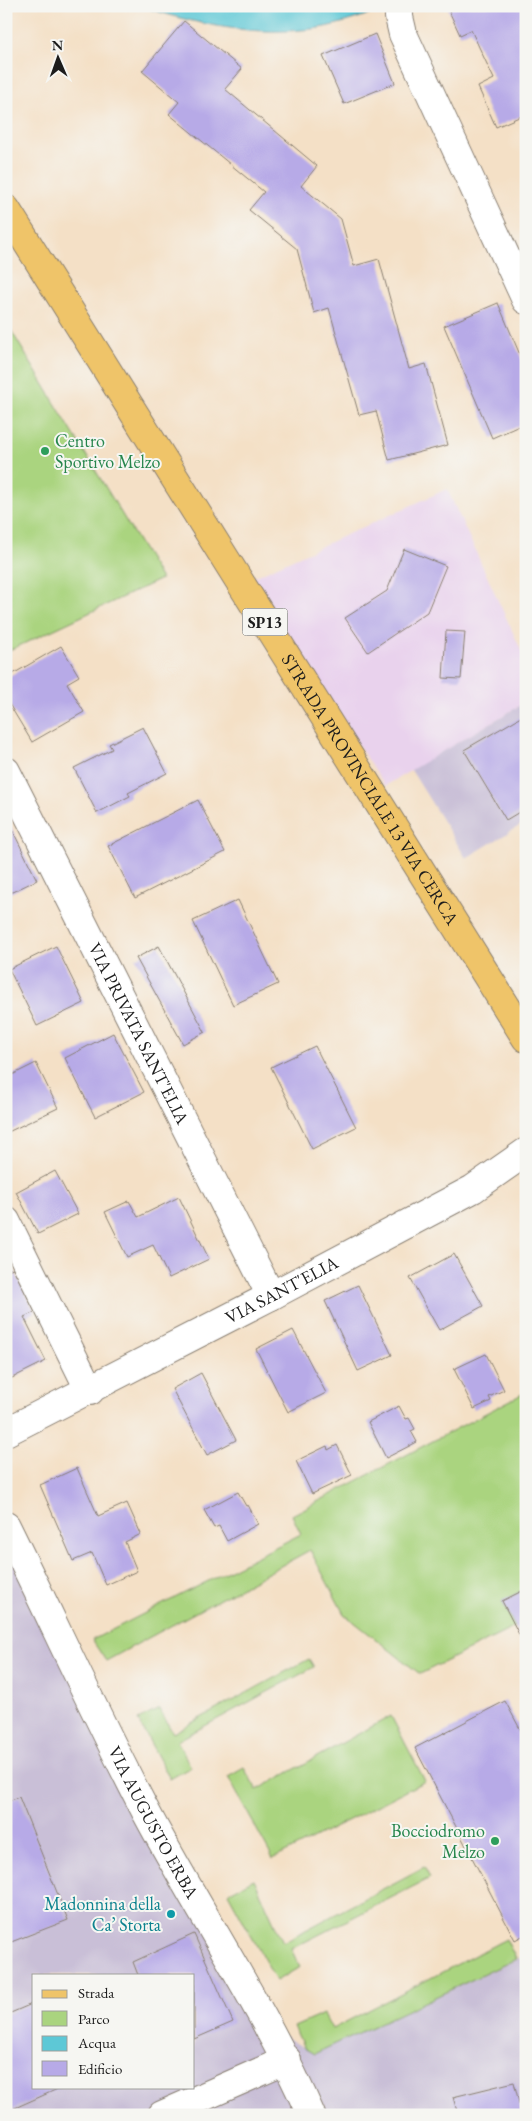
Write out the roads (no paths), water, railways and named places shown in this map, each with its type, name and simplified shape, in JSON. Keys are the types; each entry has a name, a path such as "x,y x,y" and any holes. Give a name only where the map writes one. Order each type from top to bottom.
{"main road":[{"name":"STRADA PROVINCIALE 13 VIA CERCA","path":"6,210 525,1036"}],"street":[{"path":"399,7 400,25 403,34 526,300"},
{"name":"VIA PRIVATA SANT'ELIA","path":"6,771 271,1296"},
{"name":"VIA SANT'ELIA","path":"6,1432 90,1391 473,1189 526,1152"},
{"name":"VIA SANT'ELIA","path":"473,1189 526,1173"},
{"path":"6,1221 90,1391"},
{"name":"VIA AUGUSTO ERBA","path":"6,1526 146,1811 286,2060 311,2115"},
{"path":"162,2115 286,2060"}],"water":[{"path":"141,6 390,6 358,18 314,29 261,31 201,23"}],"place":[{"name":"Centro Sportivo Melzo","path":"45,451"},
{"name":"Bocciodromo Melzo","path":"495,1841"},
{"name":"Madonnina della Ca’ Storta","path":"171,1914"}]}
